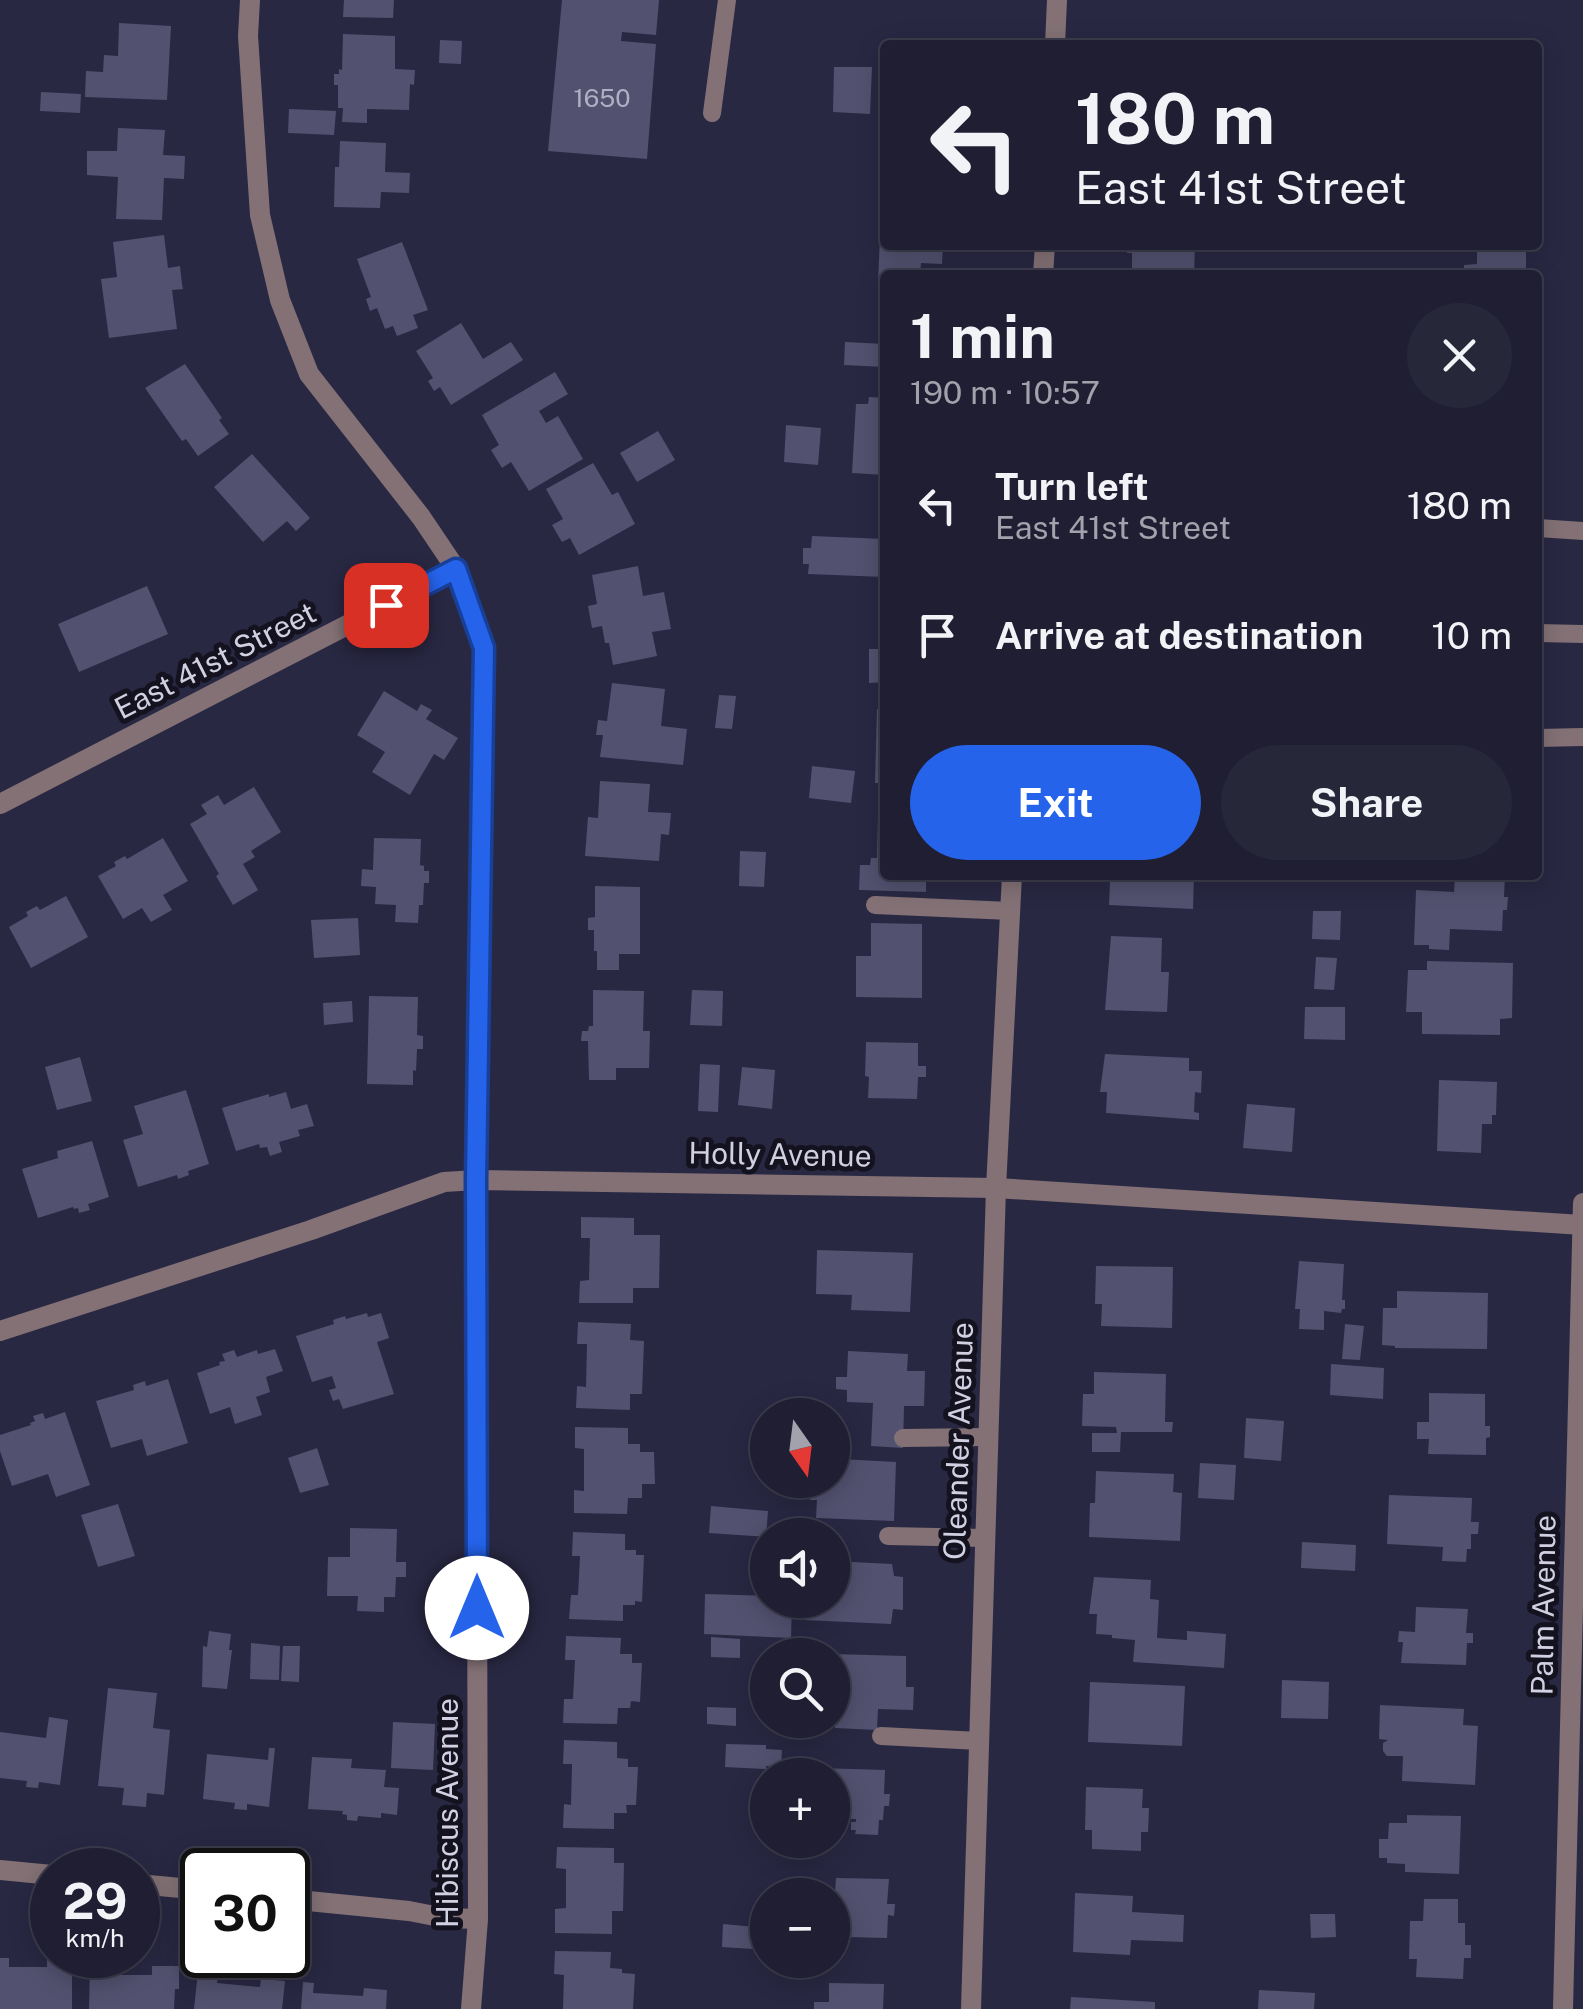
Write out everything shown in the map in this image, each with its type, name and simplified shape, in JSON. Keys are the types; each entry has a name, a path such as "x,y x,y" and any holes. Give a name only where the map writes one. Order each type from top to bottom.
{"street":[{"name":"Hibiscus Avenue","path":"250,0 248,36 260,215 280,300 309,374 421,517 456,569 484,648 476,1180 478,1920 472,2009"},
{"path":"1055,40 1058,0"},
{"name":"East 41st Street","path":"0,804 456,569"},
{"name":"Oleander Avenue","path":"971,2009 996,1188 1012,880"},
{"name":"Holly Avenue","path":"0,1331 311,1230 444,1182 996,1188 1582,1225"},
{"name":"Palm Avenue","path":"1563,2009 1583,1204"},
{"path":"0,1870 30,1873"},
{"path":"310,1901 478,1920"}],"lane":[{"path":"712,113 727,0"},
{"path":"1542,528 1583,530"},
{"path":"1542,633 1583,634"},
{"path":"1542,738 1583,737"},
{"path":"875,906 1010,911"},
{"path":"903,1438 988,1437"},
{"path":"888,1536 985,1538"},
{"path":"881,1736 979,1741"}],"building":[{"path":"344,0 394,0 393,18 343,17"},
{"path":"562,0 659,0 656,35 622,32 621,41 656,44 647,159 548,151"},
{"path":"119,23 171,26 167,100 85,97 86,71 103,72 104,55 118,56"},
{"path":"343,34 395,36 395,69 415,70 409,110 367,109 367,123 342,122 343,108 338,108 334,74 342,70"},
{"path":"440,40 462,41 461,64 439,63"},
{"path":"834,67 872,67 870,114 833,112"},
{"path":"41,92 81,94 80,113 40,111"},
{"path":"289,109 336,111 334,135 288,133"},
{"path":"118,128 165,130 163,155 185,156 184,179 164,178 162,220 116,219 118,177 87,175 87,151 117,151"},
{"path":"340,141 386,143 385,172 410,173 409,193 381,192 380,208 334,207"},
{"path":"164,235 168,268 180,266 183,289 172,290 177,329 109,338 101,279 117,277 113,242"},
{"path":"880,237 880,250 943,250 942,264 921,263 920,270 880,270 878,282"},
{"path":"402,242 428,310 413,315 418,328 397,336 393,326 385,329 377,308 370,311 366,299 371,297 357,259"},
{"path":"1195,250 1194,270 1132,270 1132,253 1127,253"},
{"path":"1477,250 1526,250 1526,270 1464,270 1464,265 1477,264"},
{"path":"461,323 483,359 511,342 523,360 451,405 440,387 434,391 428,381 433,378 416,351"},
{"path":"845,342 880,344 880,367 844,365"},
{"path":"185,364 229,434 198,456 186,439 182,441 145,388"},
{"path":"555,372 568,394 539,411 546,423 558,416 583,459 529,491 511,462 502,468 491,450 499,445 482,415"},
{"path":"869,397 880,398 880,475 852,473 856,404 868,404"},
{"path":"786,425 821,428 818,465 784,462"},
{"path":"658,431 675,460 637,482 620,453"},
{"path":"252,454 310,518 296,531 287,521 263,542 214,487"},
{"path":"593,463 612,495 618,492 635,524 579,555 570,538 562,542 552,525 563,519 546,489"},
{"path":"812,536 880,539 880,577 808,574 809,564 803,564 803,548 811,548"},
{"path":"638,566 643,596 664,592 671,629 652,632 657,656 613,665 602,626 592,628 588,606 597,604 592,575"},
{"path":"147,586 168,634 79,672 58,624"},
{"path":"869,649 880,649 880,682 869,683"},
{"path":"612,683 665,689 661,726 687,729 683,765 600,757 603,735 596,735 598,720 607,721"},
{"path":"384,691 417,711 421,704 432,710 426,719 458,738 444,760 434,754 410,795 372,772 385,752 357,735"},
{"path":"719,695 736,696 732,729 715,728"},
{"path":"877,709 880,783 875,783"},
{"path":"812,766 855,771 851,803 809,798"},
{"path":"600,781 650,784 648,812 671,813 669,835 661,834 659,861 585,856 588,817 598,818"},
{"path":"254,787 281,832 251,851 255,857 243,864 258,890 233,905 190,824 207,814 201,805 218,795 224,805"},
{"path":"878,816 880,880 926,880 926,892 859,890 860,865 870,865 871,858 877,858"},
{"path":"163,838 188,881 163,895 172,910 151,922 142,908 123,919 98,876 116,866 114,862 125,856 127,859"},
{"path":"374,838 421,839 420,865 429,871 429,883 424,883 418,923 395,922 396,905 375,904 376,887 361,886 362,869 373,870"},
{"path":"740,851 766,852 764,887 739,886"},
{"path":"1194,880 1193,909 1109,905 1110,882 1104,882"},
{"path":"1455,880 1505,880 1504,897 1508,897 1502,931 1450,929 1449,950 1414,945 1416,890 1454,892"},
{"path":"595,886 640,887 640,954 619,954 619,970 597,970 594,930 588,930 588,918 595,917"},
{"path":"66,896 88,937 31,968 9,927 37,906 40,910"},
{"path":"1313,911 1341,911 1340,940 1312,939"},
{"path":"358,918 360,955 314,958 311,920"},
{"path":"871,923 922,924 922,998 856,997 856,956 871,956"},
{"path":"1111,936 1162,938 1161,972 1169,972 1167,1012 1105,1010"},
{"path":"1316,957 1337,958 1334,990 1314,989"},
{"path":"1427,961 1513,963 1512,1018 1500,1019 1500,1035 1422,1034 1422,1012 1406,1012 1408,970 1427,970"},
{"path":"593,990 644,991 643,1031 650,1031 649,1068 616,1068 616,1080 589,1080 588,1041 581,1041 582,1031 593,1026"},
{"path":"692,990 723,991 722,1026 690,1025"},
{"path":"369,996 418,997 417,1035 423,1036 423,1049 417,1049 413,1085 367,1084"},
{"path":"352,1001 353,1022 324,1025 323,1003"},
{"path":"1305,1007 1345,1007 1345,1040 1304,1039"},
{"path":"866,1042 918,1043 918,1066 926,1066 926,1077 918,1077 917,1099 868,1098"},
{"path":"1105,1054 1189,1058 1189,1071 1202,1071 1201,1093 1195,1092 1194,1112 1199,1113 1199,1120 1106,1113 1107,1092 1100,1092"},
{"path":"80,1057 92,1101 57,1110 45,1067"},
{"path":"700,1064 720,1065 718,1112 698,1111"},
{"path":"742,1067 775,1070 772,1109 738,1105"},
{"path":"1439,1080 1497,1082 1496,1115 1492,1115 1492,1124 1482,1124 1481,1153 1437,1151"},
{"path":"186,1090 209,1164 178,1179 177,1175 138,1187 123,1140 143,1134 134,1106"},
{"path":"286,1092 291,1109 307,1104 314,1126 298,1130 300,1136 279,1142 282,1152 270,1156 267,1147 260,1148 259,1144 236,1151 222,1108"},
{"path":"1247,1104 1295,1108 1292,1152 1243,1148"},
{"path":"92,1141 109,1197 88,1204 90,1210 79,1213 73,1207 38,1218 22,1169 58,1158 57,1151"},
{"path":"581,1217 634,1218 634,1235 660,1235 659,1288 633,1288 633,1303 579,1303 580,1281 589,1280 590,1238 581,1238"},
{"path":"817,1250 913,1253 910,1312 851,1310 852,1295 816,1294"},
{"path":"1299,1261 1344,1264 1345,1309 1341,1313 1324,1311 1324,1330 1299,1329 1300,1309 1295,1309"},
{"path":"1096,1266 1173,1267 1172,1328 1101,1326 1102,1304 1095,1304"},
{"path":"1397,1291 1488,1293 1487,1349 1382,1345 1383,1308 1397,1308"},
{"path":"367,1313 368,1317 381,1313 389,1338 377,1342 394,1394 343,1409 339,1399 333,1401 329,1390 336,1388 332,1376 312,1382 296,1336 334,1324 333,1320 345,1316 346,1319"},
{"path":"578,1322 631,1324 630,1340 644,1341 642,1394 630,1394 630,1410 576,1408 577,1386 586,1387 587,1344 577,1344"},
{"path":"1345,1324 1364,1326 1360,1360 1342,1359"},
{"path":"275,1349 283,1371 266,1377 270,1392 256,1397 262,1415 235,1424 230,1407 210,1414 197,1373 220,1365 225,1361 222,1354 234,1350 237,1357"},
{"path":"848,1351 908,1354 907,1371 925,1371 924,1406 904,1406 903,1448 871,1446 873,1403 850,1402 847,1390 836,1389 836,1377 847,1377"},
{"path":"1331,1364 1384,1368 1383,1399 1330,1395"},
{"path":"1094,1372 1166,1374 1165,1422 1173,1422 1172,1432 1121,1432 1120,1452 1092,1452 1092,1433 1117,1433 1116,1427 1082,1426 1083,1394 1094,1394"},
{"path":"168,1379 188,1443 147,1456 142,1439 111,1448 96,1401 134,1390 133,1385 145,1381 146,1386"},
{"path":"1429,1393 1485,1394 1485,1426 1490,1426 1486,1455 1428,1454 1429,1439 1417,1439 1417,1422 1429,1422"},
{"path":"65,1412 90,1485 56,1497 48,1474 12,1486 0,1451 0,1435 31,1425 35,1421 33,1416 43,1413 45,1419"},
{"path":"1246,1418 1284,1421 1281,1461 1244,1458"},
{"path":"575,1427 628,1428 628,1444 640,1444 640,1452 654,1452 655,1484 642,1484 642,1498 628,1498 627,1514 574,1513 574,1490 584,1491 584,1449 575,1448"},
{"path":"317,1448 329,1485 300,1493 288,1458"},
{"path":"850,1460 896,1462 894,1521 816,1518 817,1500 810,1500 850,1498"},
{"path":"1200,1463 1236,1465 1234,1500 1198,1498"},
{"path":"1096,1471 1174,1474 1173,1492 1182,1493 1180,1541 1089,1537"},
{"path":"1389,1495 1472,1498 1471,1522 1479,1522 1478,1534 1471,1534 1466,1562 1442,1561 1443,1547 1387,1544"},
{"path":"118,1504 135,1556 98,1567 81,1515"},
{"path":"711,1506 768,1511 767,1518 750,1518 750,1536 709,1533"},
{"path":"350,1528 397,1529 396,1562 406,1562 406,1577 396,1577 395,1597 384,1597 384,1612 357,1611 358,1596 327,1596 328,1557 350,1557"},
{"path":"573,1532 625,1534 625,1550 644,1555 642,1602 623,1605 623,1621 569,1619 571,1595 578,1595 580,1556 572,1556"},
{"path":"1302,1542 1356,1545 1355,1571 1301,1568"},
{"path":"850,1562 892,1564 894,1576 903,1577 903,1610 893,1609 891,1624 804,1620 850,1618"},
{"path":"1094,1577 1151,1580 1150,1599 1159,1600 1157,1638 1187,1640 1187,1631 1226,1634 1224,1668 1133,1662 1135,1640 1096,1634 1097,1614 1089,1614"},
{"path":"705,1594 750,1595 750,1618 792,1618 791,1638 704,1634"},
{"path":"1416,1607 1468,1609 1466,1633 1473,1633 1473,1643 1467,1643 1466,1665 1401,1663 1403,1642 1398,1642 1399,1631 1415,1632"},
{"path":"209,1631 231,1634 227,1689 202,1687 203,1646 207,1647"},
{"path":"566,1636 621,1638 620,1654 632,1654 632,1663 642,1663 640,1702 631,1701 630,1708 618,1708 617,1724 563,1723 564,1699 573,1699 575,1660 565,1660"},
{"path":"711,1637 740,1639 740,1658 711,1657"},
{"path":"251,1643 280,1646 279,1680 250,1679"},
{"path":"283,1646 300,1646 299,1682 281,1681"},
{"path":"850,1654 906,1656 906,1687 914,1687 913,1710 878,1709 877,1730 850,1729"},
{"path":"1282,1680 1329,1682 1328,1719 1281,1718"},
{"path":"1090,1682 1185,1686 1182,1746 1088,1742"},
{"path":"108,1688 157,1693 153,1728 170,1730 164,1795 147,1793 146,1807 122,1805 124,1788 98,1786"},
{"path":"1380,1705 1464,1709 1463,1725 1478,1726 1475,1785 1402,1781 1403,1756 1387,1756 1383,1743 1388,1740 1379,1739"},
{"path":"707,1707 736,1708 736,1726 707,1724"},
{"path":"49,1717 68,1720 60,1785 39,1782 38,1788 26,1787 27,1781 0,1778 0,1732 46,1738"},
{"path":"393,1722 435,1724 433,1770 391,1768"},
{"path":"564,1740 617,1742 617,1758 628,1759 628,1767 638,1767 636,1805 626,1805 627,1813 614,1813 614,1829 563,1828 564,1804 571,1805 572,1764 563,1764"},
{"path":"726,1744 766,1745 766,1749 782,1750 782,1758 750,1758 750,1768 725,1767"},
{"path":"269,1748 275,1748 269,1807 247,1804 247,1810 234,1809 235,1803 203,1799 207,1754 268,1760"},
{"path":"312,1757 352,1759 351,1768 386,1770 384,1787 399,1788 397,1815 358,1816 357,1821 347,1820 343,1811 308,1809"},
{"path":"850,1769 885,1770 884,1794 890,1794 889,1806 884,1806 878,1835 855,1834 851,1822 856,1819 850,1819"},
{"path":"1086,1787 1143,1789 1142,1808 1149,1808 1148,1832 1141,1832 1141,1851 1092,1849 1092,1830 1085,1830"},
{"path":"1407,1815 1461,1816 1459,1874 1405,1872 1405,1864 1387,1863 1387,1858 1379,1858 1379,1839 1388,1839 1389,1823 1407,1823"},
{"path":"557,1847 614,1848 614,1863 624,1863 623,1911 612,1911 612,1934 555,1933 555,1909 566,1908 566,1869 556,1868"},
{"path":"850,1878 889,1879 887,1904 895,1904 894,1916 888,1915 887,1938 850,1937"},
{"path":"1075,1893 1133,1896 1132,1912 1184,1915 1183,1942 1131,1940 1130,1955 1073,1952"},
{"path":"1424,1899 1458,1899 1458,1923 1465,1923 1465,1945 1471,1945 1471,1958 1464,1958 1463,1979 1416,1977 1417,1959 1409,1959 1410,1921 1423,1921"},
{"path":"1310,1914 1335,1914 1336,1937 1311,1938"},
{"path":"723,1924 750,1926 750,1949 722,1947"},
{"path":"555,1951 611,1952 610,1968 635,1974 633,2009 563,2009 564,1975 554,1974"},
{"path":"0,1958 9,1958 9,1967 30,1967 30,1978 72,1978 72,2009 0,2009"},
{"path":"160,1966 179,1966 174,2009 89,2009 90,1978 160,1978"},
{"path":"197,1978 260,1987 261,1979 285,1981 282,2009 194,2009"},
{"path":"303,1982 314,1983 313,1993 363,1996 364,1988 387,1990 386,2009 301,2009"},
{"path":"829,1983 884,1984 883,2009 814,2009 814,2002 829,2002"},
{"path":"1259,1990 1315,1993 1314,2009 1258,2009"},
{"path":"1071,1997 1155,2002 1155,2009 1070,2009"}],"route":[{"path":"386,605 456,569 484,648 476,1180 477,1608"}]}
